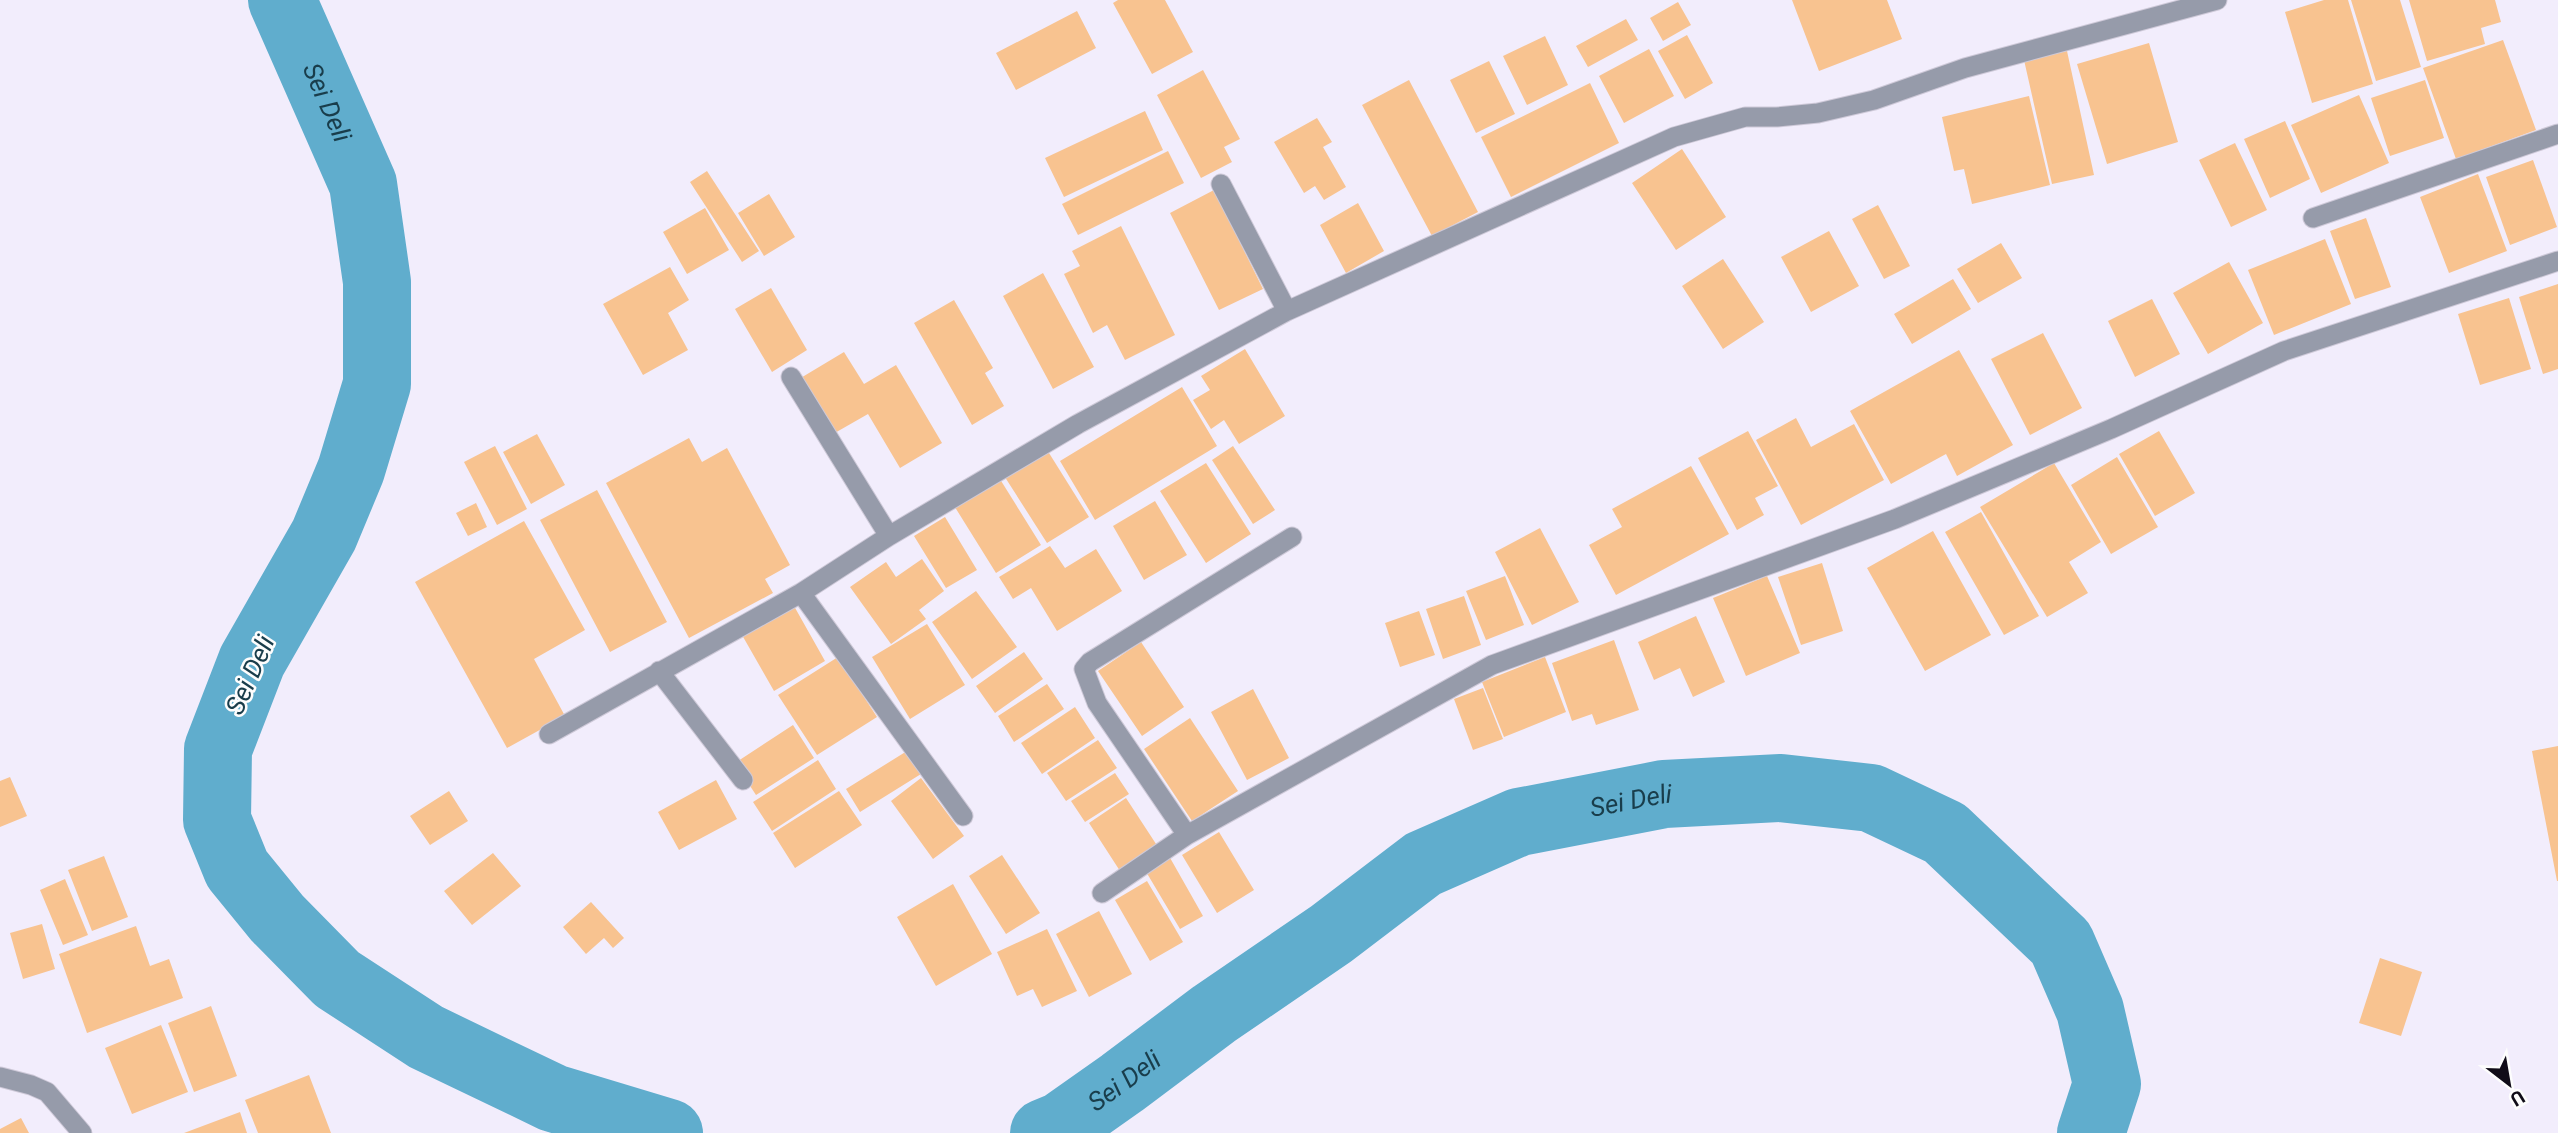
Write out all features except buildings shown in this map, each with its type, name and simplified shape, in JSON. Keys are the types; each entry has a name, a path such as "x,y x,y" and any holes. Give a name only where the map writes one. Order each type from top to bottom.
{"street":[{"path":"549,734 801,593 889,536 1078,424 1287,311 1674,137 1745,117 1818,113 1874,100 1965,68 2217,0"},
{"path":"2312,218 2558,134"},
{"path":"1221,184 1287,311"},
{"path":"1102,893 1187,835 1492,666 1895,519 2111,429 2284,351 2558,261"},
{"path":"791,377 889,536"},
{"path":"1187,835 1097,703 1084,669 1090,662 1292,537"},
{"path":"801,593 963,816"},
{"path":"659,671 743,780"},
{"path":"0,1077 47,1092 82,1133"}],"waterway":[{"name":"Sei Deli","path":"282,0 363,184 377,282 377,384 351,470 324,535 252,661 218,749 217,820 237,869 277,918 337,979 426,1037 553,1098 669,1133"},
{"name":"Sei Deli","path":"1044,1133 1061,1126 1122,1083 1214,1014 1331,934 1423,864 1519,822 1664,794 1781,788 1871,798 1945,833 2061,943 2090,1010 2107,1084 2091,1133"}]}
